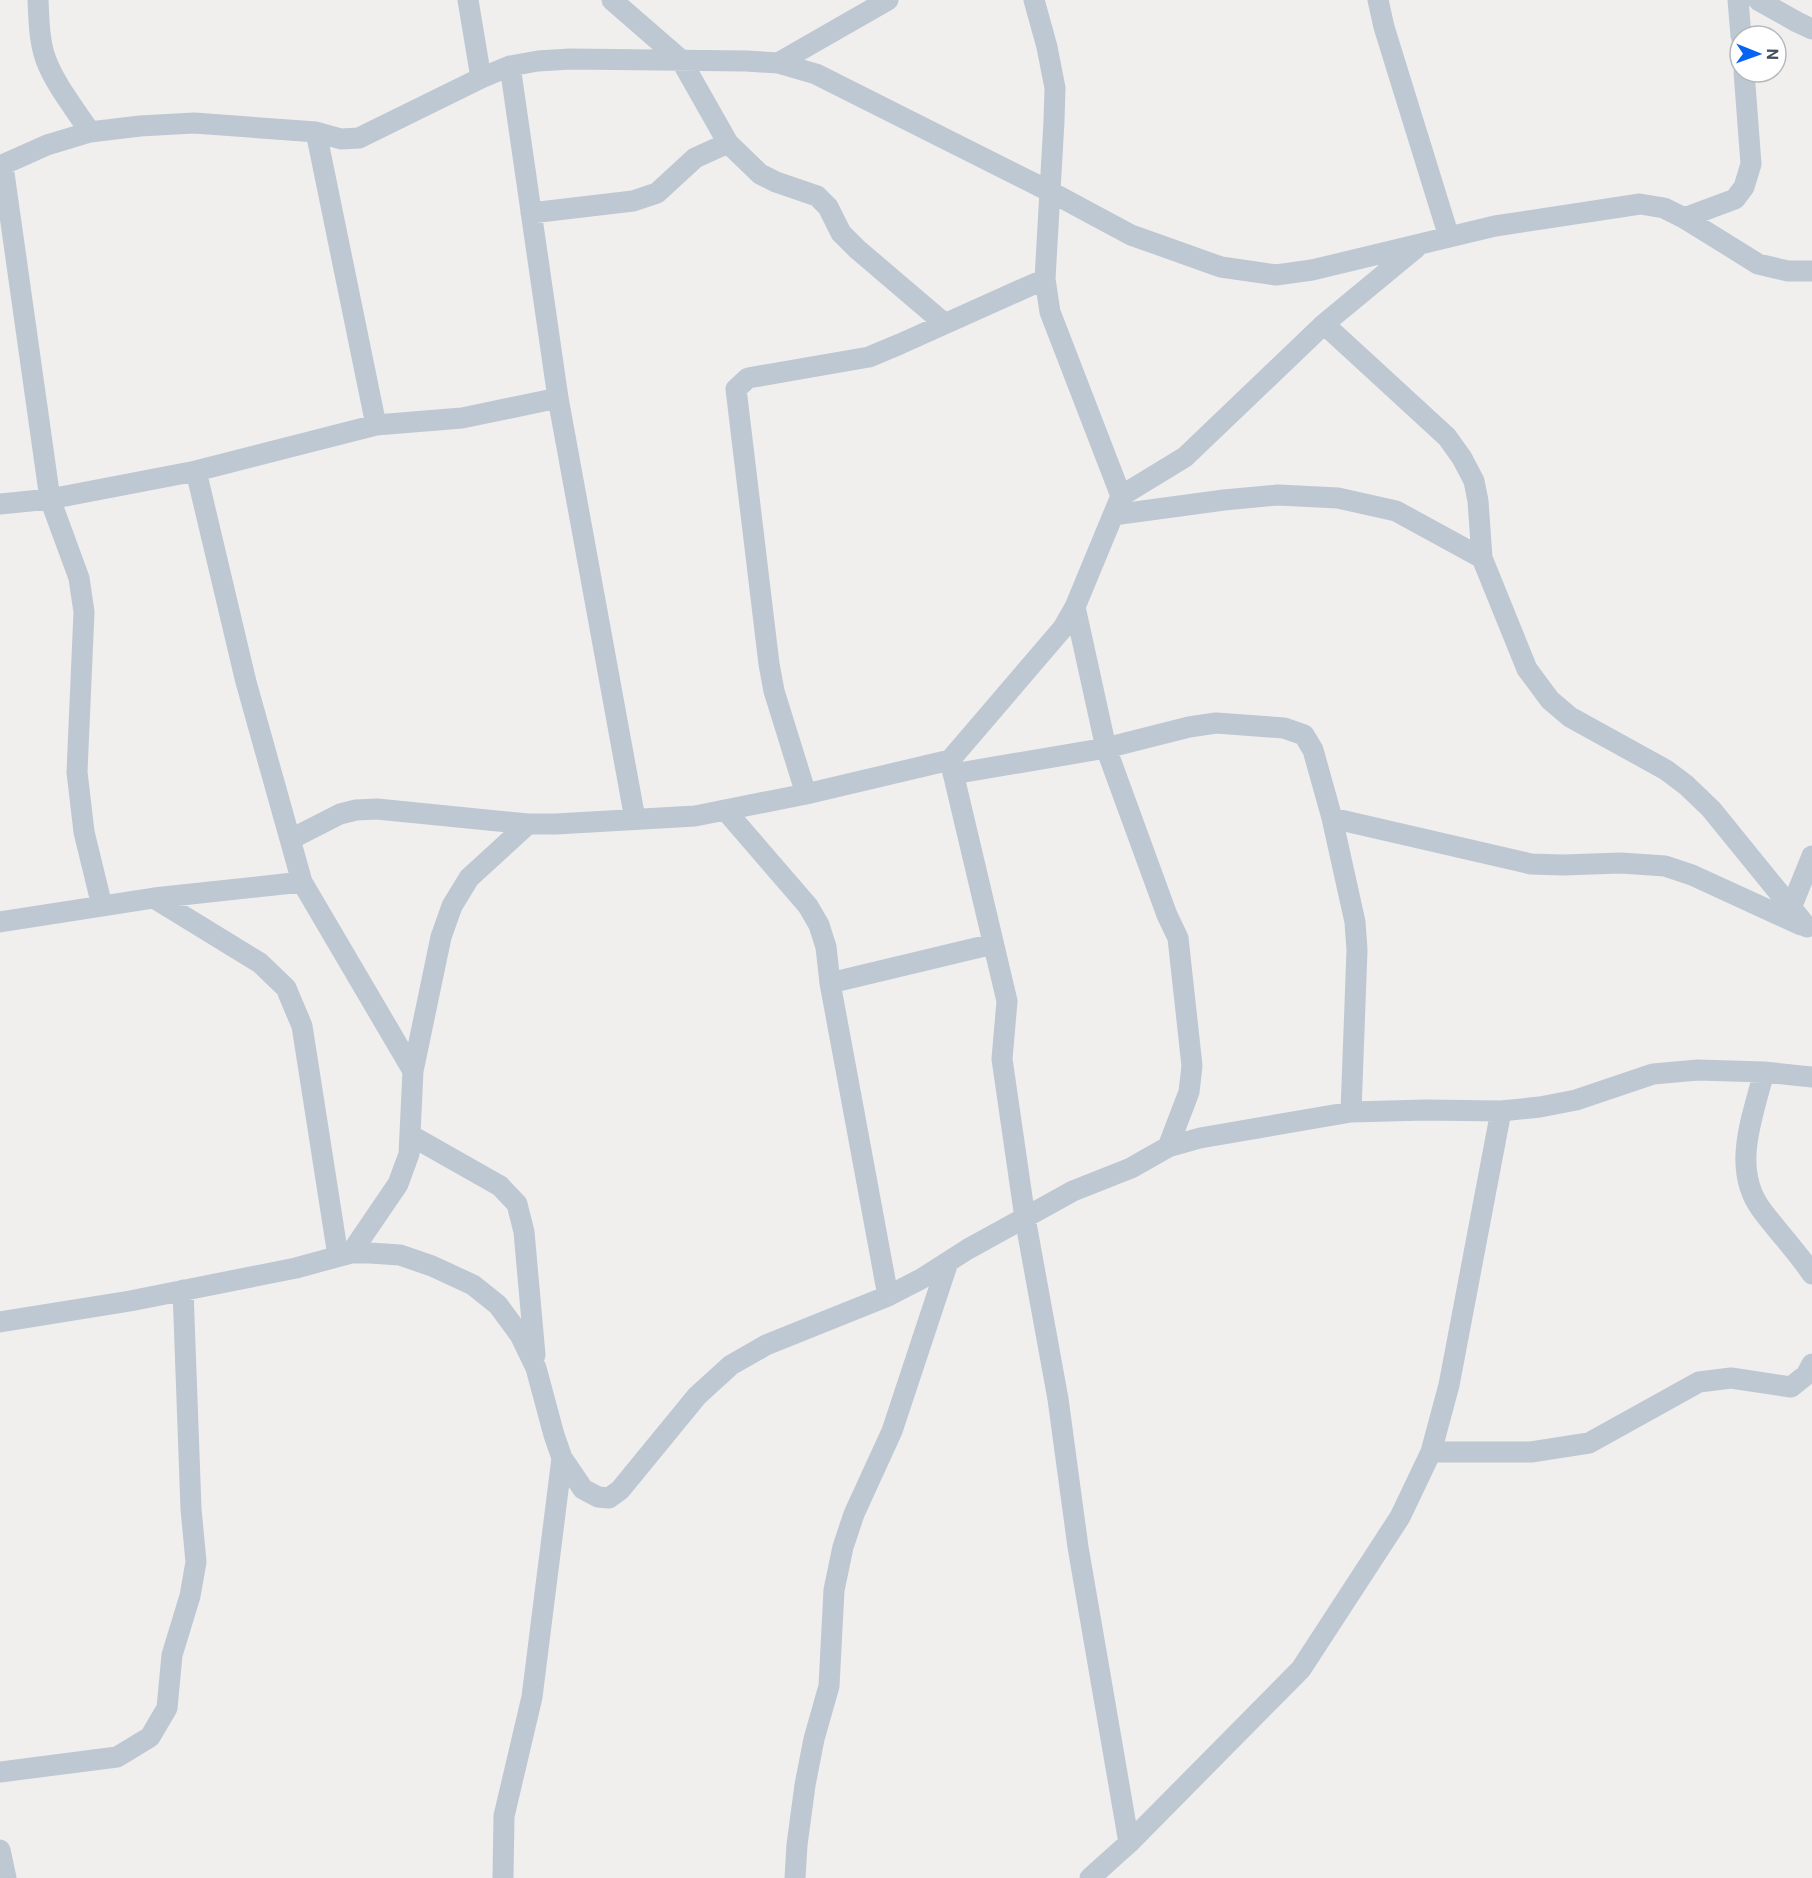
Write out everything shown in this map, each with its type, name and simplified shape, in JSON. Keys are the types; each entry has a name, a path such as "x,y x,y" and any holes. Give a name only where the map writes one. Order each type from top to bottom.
{"street":[{"path":"38,0 40,34 45,58 53,75 90,132"},
{"path":"468,0 481,78"},
{"path":"612,0 681,60 728,143 760,174 776,182 817,195 828,207 841,232 857,249 945,324"},
{"path":"778,63 888,0"},
{"path":"1034,0 1055,88 1045,279 1050,312 1117,506"},
{"path":"1378,0 1381,17 1449,237"},
{"path":"1738,0 1740,24"},
{"path":"1758,0 1812,29"},
{"path":"102,906 84,832 77,772 84,612 79,578 50,499 2,166 47,145 90,132 194,123 316,132 341,139 359,138 481,78 510,66 538,61 570,59 778,63 816,74 1049,191 1131,235 1221,267 1276,275 1312,270 1495,226 1640,204 1664,208 1684,218 1758,264 1788,271 1812,271"},
{"path":"510,66 558,398 635,819"},
{"path":"1684,218 1735,199 1744,187 1751,164 1745,84"},
{"path":"316,132 375,425"},
{"path":"531,213 633,201 657,193 695,158 728,143"},
{"path":"952,767 1063,628 1075,607 1117,506 1185,457 1324,324 1421,244"},
{"path":"806,794 774,691 769,664 736,388 748,378 869,357 1045,279"},
{"path":"1324,324 1447,437 1462,458 1474,481 1478,501 1482,558 1527,669 1550,700 1570,717 1666,770 1686,785 1710,809 1810,929"},
{"path":"0,504 50,499 196,471 375,425 462,418 558,398"},
{"path":"196,471 246,682 302,882 413,1071"},
{"path":"1117,506 1278,495 1338,498 1396,511 1482,558"},
{"path":"1075,607 1106,748 1167,915 1178,938 1192,1066 1189,1092 1168,1148"},
{"path":"291,839 340,814 356,810 377,809 528,824 695,816 952,767 1106,748 1189,727 1216,723 1284,728 1304,735 1313,750 1332,818 1354,922 1357,950 1351,1112"},
{"path":"952,767 1007,1001 1002,1059 1025,1218 1058,1399 1078,1547 1129,1843"},
{"path":"726,811 808,906 819,925 826,947 830,983 888,1296"},
{"path":"1332,818 1531,864 1563,866 1621,863 1665,866 1692,875 1810,929"},
{"path":"344,1255 398,1184 409,1154 413,1071 441,937 452,906 469,878 528,824"},
{"path":"1791,908 1812,856"},
{"path":"0,922 154,898 302,882"},
{"path":"154,898 260,963 286,988 302,1026 344,1255"},
{"path":"830,983 993,944"},
{"path":"410,1135 500,1185 517,1204 524,1232 536,1368 554,1435 562,1458 583,1489 598,1497 609,1498 620,1490 697,1396 731,1365 766,1345 888,1296 1073,1191 1131,1168 1168,1148 1200,1138 1351,1112 1501,1111 1540,1107 1576,1100 1653,1074 1698,1070 1764,1072 1812,1077"},
{"path":"1764,1072 1746,1147 1745,1173 1759,1206 1812,1274"},
{"path":"1090,1878 1129,1843 1301,1669 1400,1517 1431,1452 1449,1385 1501,1111"},
{"path":"0,1322 130,1301 296,1268 344,1255 370,1253 400,1255 432,1266 472,1285 498,1305 520,1335 536,1368"},
{"path":"795,1878 805,1785 814,1739 829,1686 834,1590 843,1547 854,1514 892,1431 948,1262"},
{"path":"0,1772 117,1757 150,1737 167,1708 172,1655 190,1596 196,1562 191,1509 183,1290"},
{"path":"1431,1452 1531,1452 1589,1443 1699,1382 1731,1378 1791,1387 1806,1375 1812,1365"},
{"path":"503,1878 504,1816 532,1697 562,1458"},
{"path":"0,1850 6,1878"}]}
